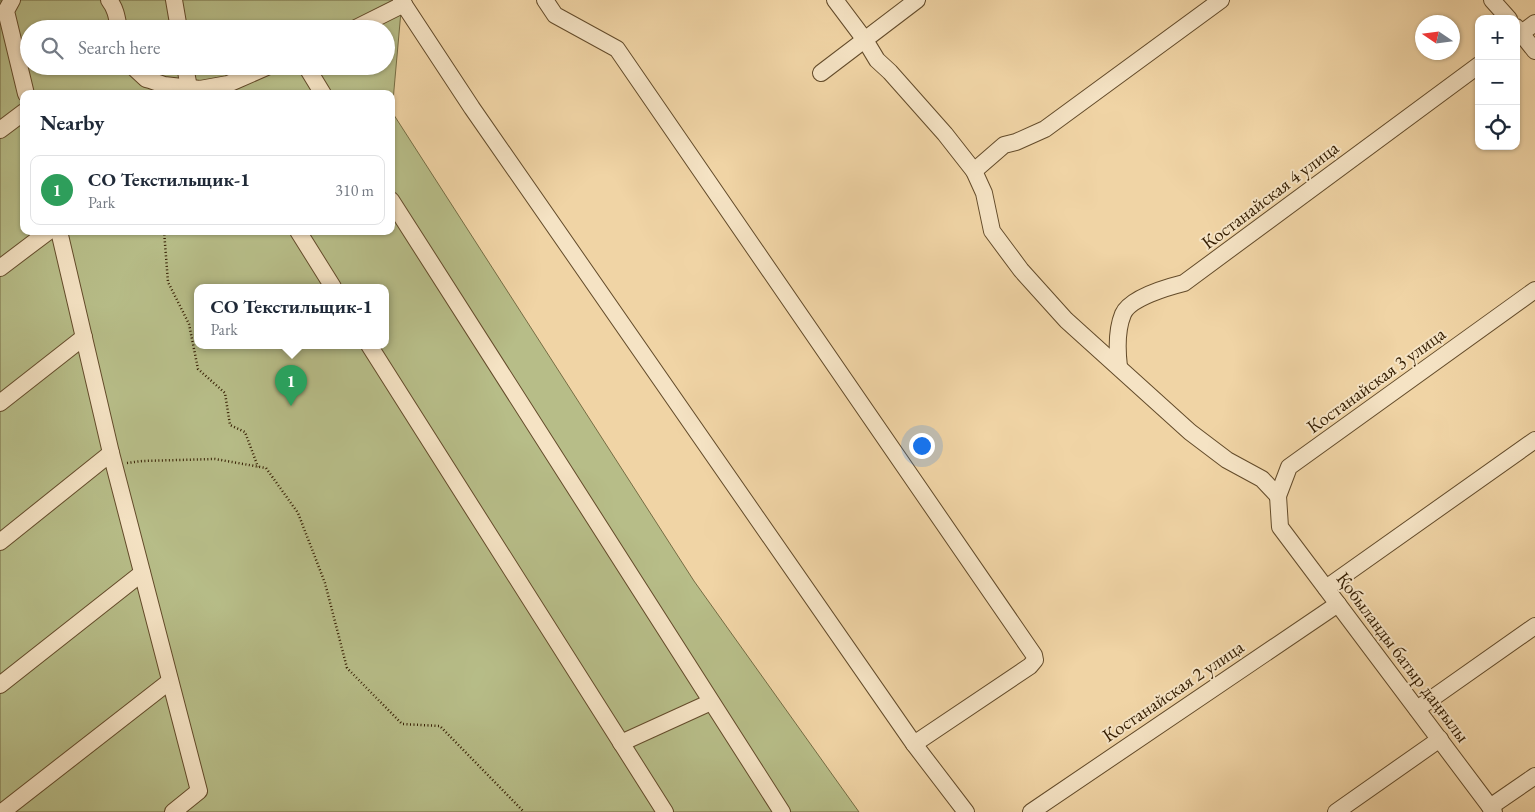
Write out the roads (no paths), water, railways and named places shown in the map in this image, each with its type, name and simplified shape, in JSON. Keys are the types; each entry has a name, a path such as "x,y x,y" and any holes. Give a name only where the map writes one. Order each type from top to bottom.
{"street":[{"path":"12,0 6,11 20,69"},
{"path":"109,0 118,20"},
{"path":"174,0 177,20"},
{"path":"545,0 555,14 617,49 1034,655 1035,660 1030,666 914,744"},
{"path":"835,0 865,40 877,60 945,134 974,171 984,193 992,231 1021,270 1066,320 1190,432 1227,460 1262,479 1278,496"},
{"path":"821,73 917,0"},
{"path":"974,171 1004,145 1016,142 1045,129 1221,0"},
{"path":"1492,0 1505,15"},
{"path":"370,20 403,2 478,116 914,744 966,812"},
{"path":"1520,31 1535,23"},
{"path":"1520,34 1535,51"},
{"name":"Костанайская 4 улица","path":"1119,368 1117,350 1118,330 1124,312 1141,298 1184,283 1475,68"},
{"path":"21,75 25,90"},
{"path":"144,75 150,80 164,85 200,90"},
{"path":"187,75 189,88"},
{"path":"212,90 248,75"},
{"path":"311,75 321,90"},
{"path":"0,130 20,115"},
{"path":"395,206 782,812"},
{"path":"0,268 44,235"},
{"path":"59,235 112,459 199,791 173,812"},
{"path":"300,235 331,284"},
{"name":"Костанайская 3 улица","path":"1280,526 1278,496 1289,468 1535,290"},
{"path":"0,403 84,338"},
{"path":"372,349 665,812"},
{"path":"1326,588 1535,440"},
{"path":"0,542 112,459"},
{"name":"Қобыланды батыр даңғылы","path":"1280,526 1492,810"},
{"path":"0,685 142,573"},
{"name":"Костанайская 2 улица","path":"1031,812 1338,604"},
{"path":"1417,709 1535,626"},
{"path":"2,812 170,681"},
{"path":"621,743 711,702"},
{"path":"1336,812 1440,739"},
{"path":"1492,810 1535,776"}],"place":[{"name":"СО Текстильщик-1","path":"291,406"}]}
